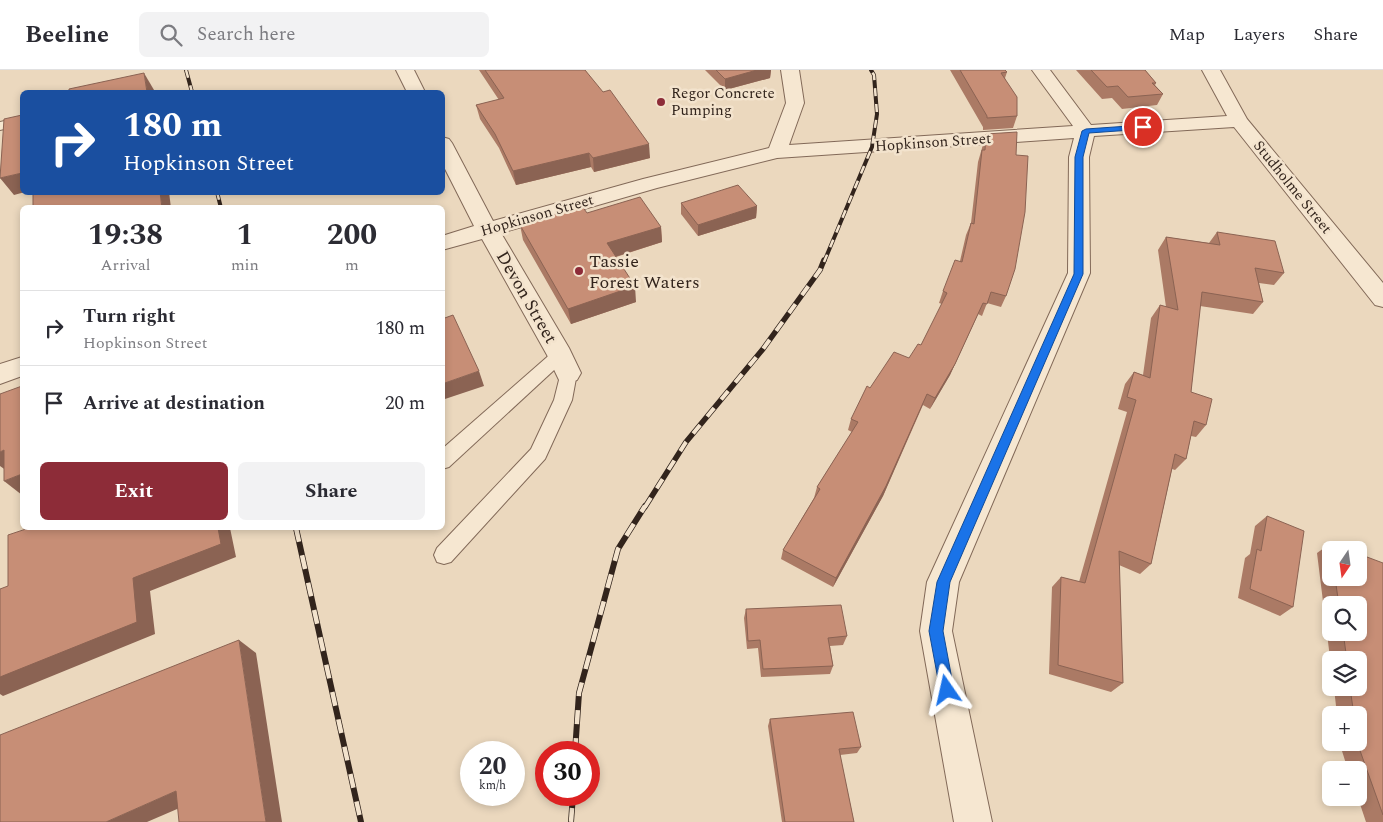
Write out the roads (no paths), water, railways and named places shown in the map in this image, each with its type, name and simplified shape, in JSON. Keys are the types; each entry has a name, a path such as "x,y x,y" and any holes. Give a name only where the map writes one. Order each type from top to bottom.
{"street":[{"path":"405,70 415,90"},
{"path":"777,152 795,103 790,70"},
{"path":"973,822 936,631 943,582 1078,274 1079,157 1086,131 1040,70"},
{"name":"Studholme Street","path":"1211,70 1239,121 1383,299"},
{"name":"Hopkinson Street","path":"445,242 650,183 777,152 1239,121"},
{"name":"Devon Street","path":"445,149 487,230 498,246 564,364"},
{"path":"0,374 20,368"}],"lane":[{"path":"0,126 20,121"},
{"path":"445,459 564,364"},
{"path":"444,555 538,454 563,400 564,364"}],"railway":[{"path":"186,70 191,90"},
{"path":"824,262 872,147 877,114 874,75 871,70"},
{"path":"218,195 220,205"},
{"path":"645,507 686,442 763,349 820,270 824,260"},
{"path":"576,741 579,693 618,549 645,506"},
{"path":"296,530 361,822"},
{"path":"571,822 572,806"}],"place":[{"name":"Regor Concrete Pumping","path":"661,102"},
{"name":"Tassie Forest Waters","path":"579,271"}]}
